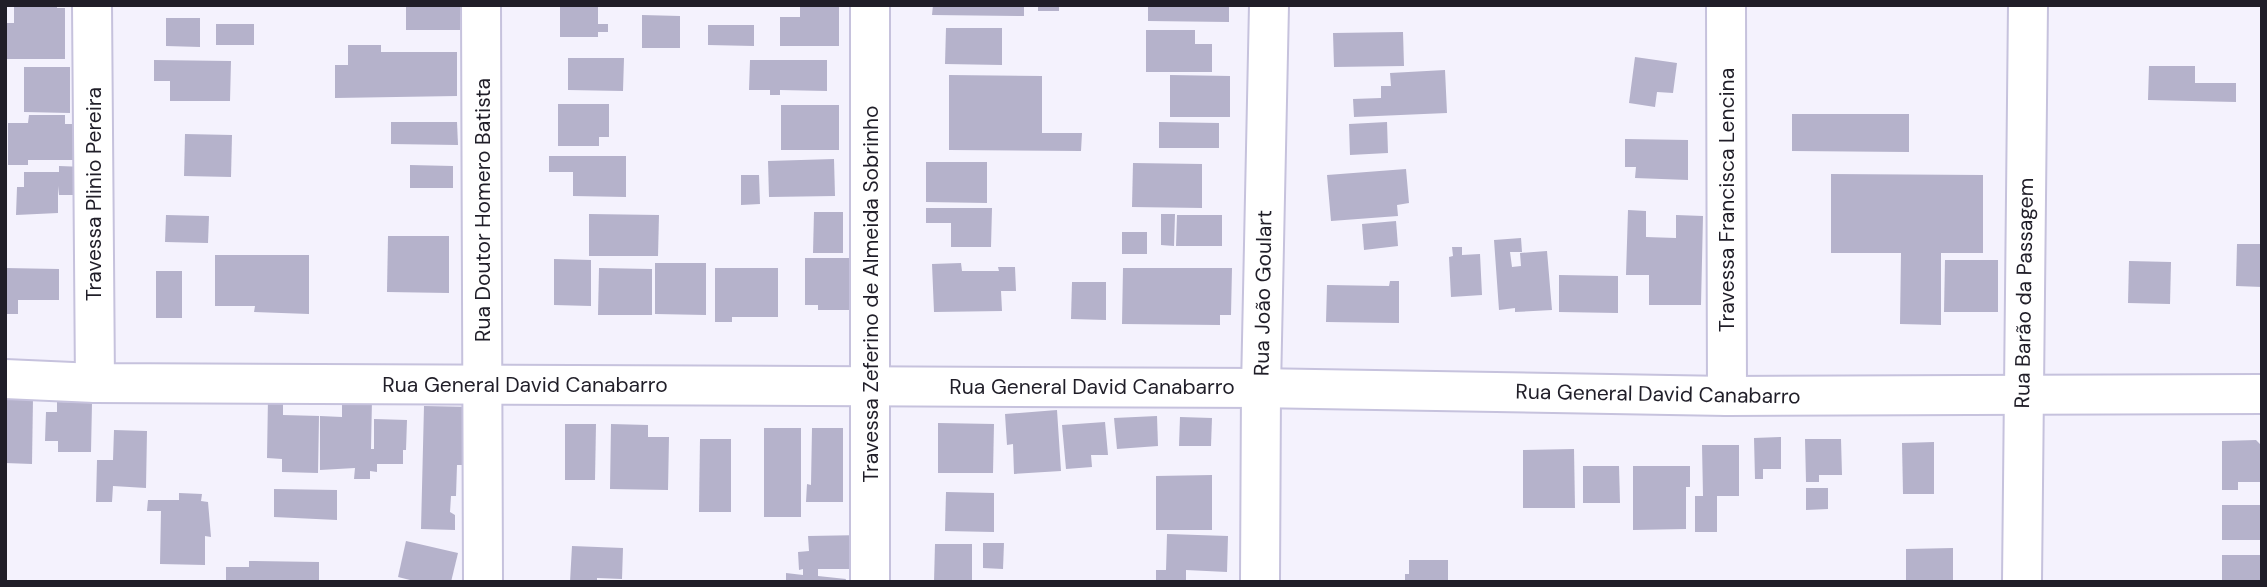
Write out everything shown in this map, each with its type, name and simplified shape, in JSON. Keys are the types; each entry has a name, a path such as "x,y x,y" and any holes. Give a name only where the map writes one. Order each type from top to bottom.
{"street":[{"name":"Travessa Plinio Pereira","path":"92,5 95,383"},
{"name":"Rua Doutor Homero Batista","path":"481,5 483,582"},
{"name":"Travessa Zeferino de Almeida Sobrinho","path":"870,5 870,582"},
{"name":"Rua João Goulart","path":"1260,582 1269,5"},
{"name":"Travessa Francisca Lencina","path":"1726,5 1727,396"},
{"name":"Rua Barão da Passagem","path":"2022,582 2028,5"},
{"name":"Rua General David Canabarro","path":"5,379 95,383 1261,388 1727,396 2262,394"}],"building":[{"path":"14,5 57,5 57,8 65,8 65,59 5,59 5,23 14,23"},
{"path":"406,5 460,5 460,30 406,30"},
{"path":"560,5 598,5 598,24 608,24 608,32 598,32 598,37 560,37"},
{"path":"800,5 839,5 839,46 780,46 780,17 800,17"},
{"path":"933,5 1024,5 1024,16 932,15"},
{"path":"1038,5 1059,5 1059,11 1038,11"},
{"path":"1148,5 1229,5 1229,22 1148,21"},
{"path":"642,15 680,16 680,48 642,48"},
{"path":"166,18 200,18 200,47 166,46"},
{"path":"216,24 254,24 254,45 216,45"},
{"path":"708,25 754,25 754,46 708,45"},
{"path":"946,28 1002,28 1002,65 945,64"},
{"path":"1146,30 1195,30 1195,44 1212,44 1212,72 1146,72"},
{"path":"1403,32 1404,66 1334,67 1333,33"},
{"path":"348,45 381,45 381,52 457,52 457,96 335,98 335,65 348,65"},
{"path":"1635,57 1677,63 1673,93 1657,92 1655,107 1629,103"},
{"path":"568,58 624,58 623,91 568,90"},
{"path":"154,60 231,61 230,101 170,101 170,81 154,81"},
{"path":"750,60 827,60 827,91 780,90 780,95 770,95 770,90 749,90"},
{"path":"2149,66 2195,66 2195,83 2236,83 2236,102 2148,100"},
{"path":"24,67 70,67 70,113 24,112"},
{"path":"1445,70 1447,113 1354,117 1353,99 1381,98 1381,86 1391,86 1390,73"},
{"path":"949,75 1042,76 1042,133 1082,133 1081,151 949,150"},
{"path":"1170,75 1230,76 1230,117 1170,117"},
{"path":"558,104 609,104 609,137 599,137 599,146 558,146"},
{"path":"781,105 839,105 839,150 781,150"},
{"path":"1792,114 1909,114 1909,152 1792,151"},
{"path":"29,115 65,115 65,124 82,124 82,160 28,160 28,165 8,165 8,123 28,123"},
{"path":"391,122 457,122 458,145 391,144"},
{"path":"1159,122 1219,123 1219,148 1159,148"},
{"path":"1387,122 1388,153 1350,155 1349,124"},
{"path":"185,134 232,135 231,177 184,176"},
{"path":"1625,139 1688,140 1688,180 1635,178 1636,167 1625,167"},
{"path":"549,156 626,156 626,197 573,196 573,172 549,172"},
{"path":"834,159 835,196 769,197 768,161"},
{"path":"926,162 987,162 987,203 926,202"},
{"path":"1133,163 1202,164 1202,208 1132,207"},
{"path":"410,165 453,166 453,188 410,188"},
{"path":"59,166 85,167 85,195 59,195 58,186 58,213 16,215 17,187 24,187 24,172 59,172"},
{"path":"1406,169 1409,203 1397,205 1398,216 1331,221 1327,175"},
{"path":"1831,174 1983,175 1983,253 1941,253 1941,325 1900,324 1901,253 1831,253"},
{"path":"741,175 759,175 760,204 741,205"},
{"path":"926,208 992,208 991,247 951,247 951,223 926,223"},
{"path":"1628,210 1646,211 1646,237 1676,238 1676,215 1703,216 1701,305 1649,305 1649,275 1626,275"},
{"path":"814,212 843,212 843,253 813,253"},
{"path":"589,214 659,215 658,256 589,256"},
{"path":"1161,214 1175,214 1174,246 1161,245"},
{"path":"166,215 209,216 208,243 165,242"},
{"path":"1177,215 1222,215 1222,246 1176,246"},
{"path":"1396,221 1398,246 1364,250 1362,224"},
{"path":"1122,232 1147,232 1147,254 1122,254"},
{"path":"388,236 449,236 449,293 387,292"},
{"path":"1521,238 1522,252 1510,252 1512,267 1521,266 1520,253 1547,251 1552,310 1499,310 1494,240"},
{"path":"2237,244 2262,244 2262,287 2236,286"},
{"path":"1452,247 1462,247 1462,255 1480,254 1482,295 1451,297 1449,257 1453,256"},
{"path":"215,255 309,255 309,314 254,312 255,306 215,306"},
{"path":"805,258 850,258 850,310 818,310 818,305 805,305"},
{"path":"554,259 591,260 591,306 554,305"},
{"path":"1945,260 1998,260 1998,312 1944,312"},
{"path":"2129,261 2171,262 2170,304 2128,303"},
{"path":"655,263 706,263 706,315 655,314"},
{"path":"961,263 962,271 999,271 998,267 1015,267 1016,291 1001,291 1002,311 934,312 932,264"},
{"path":"5,268 59,269 59,300 18,300 18,314 5,314"},
{"path":"599,268 652,269 652,315 598,315"},
{"path":"715,268 778,268 778,317 732,317 732,322 715,322"},
{"path":"1123,268 1232,268 1231,315 1220,315 1220,325 1122,324"},
{"path":"156,271 182,271 182,318 156,318"},
{"path":"1559,275 1618,276 1618,313 1559,312"},
{"path":"1390,281 1399,281 1399,323 1326,322 1327,285 1389,286"},
{"path":"1072,282 1106,282 1106,320 1071,319"},
{"path":"268,397 283,398 283,415 319,416 318,473 282,472 282,459 267,458"},
{"path":"5,398 33,398 32,464 5,463"},
{"path":"342,398 372,399 371,449 374,449 374,419 407,420 403,464 377,464 377,472 370,471 370,479 354,479 355,468 320,470 320,416 342,417"},
{"path":"57,402 92,403 91,452 58,452 58,441 45,441 46,412 57,412"},
{"path":"424,406 474,407 473,465 457,465 456,496 451,496 450,512 455,515 455,530 421,529"},
{"path":"1057,410 1061,471 1014,474 1013,444 1007,445 1005,414"},
{"path":"1157,416 1158,446 1117,449 1114,418"},
{"path":"1180,417 1212,418 1211,446 1179,446"},
{"path":"1105,422 1108,455 1091,455 1092,467 1066,469 1062,425"},
{"path":"938,423 994,424 993,473 938,473"},
{"path":"565,424 596,424 595,480 565,480"},
{"path":"611,424 648,425 648,437 669,437 668,490 610,489"},
{"path":"764,428 801,428 801,517 764,517"},
{"path":"812,428 843,428 843,502 806,502 807,484 811,485"},
{"path":"114,430 147,431 146,488 113,486 112,502 96,502 97,460 113,460"},
{"path":"1781,437 1781,469 1763,469 1763,479 1755,479 1754,438"},
{"path":"700,439 731,439 731,512 699,512"},
{"path":"1805,439 1841,439 1842,475 1819,475 1819,482 1806,482"},
{"path":"2256,440 2262,446 2262,482 2238,482 2238,490 2222,490 2222,441"},
{"path":"1934,442 1934,494 1903,494 1902,443"},
{"path":"1702,445 1739,445 1739,496 1717,496 1717,532 1695,532 1695,496 1703,496"},
{"path":"1574,449 1575,508 1523,508 1523,450"},
{"path":"1583,466 1619,466 1620,503 1583,503"},
{"path":"1633,466 1690,466 1690,487 1686,487 1686,529 1633,530"},
{"path":"1212,475 1212,530 1156,530 1156,476"},
{"path":"1806,488 1828,488 1828,509 1806,510"},
{"path":"274,489 337,490 337,520 274,517"},
{"path":"946,492 994,493 994,532 945,531"},
{"path":"179,493 202,494 201,501 208,502 211,537 205,536 205,565 160,564 161,511 147,511 148,500 179,500"},
{"path":"2222,505 2262,505 2261,540 2222,540"},
{"path":"1167,534 1228,536 1227,572 1186,570 1186,582 1156,581 1156,570 1166,570"},
{"path":"864,535 858,569 818,569 818,576 846,579 845,582 786,582 786,573 803,575 803,569 799,570 798,552 809,551 808,536"},
{"path":"406,541 458,553 451,582 418,582 398,577"},
{"path":"983,543 1004,543 1003,569 983,568"},
{"path":"935,544 972,544 972,582 934,582"},
{"path":"572,546 623,548 622,579 597,578 597,582 570,582"},
{"path":"1953,548 1953,582 1906,582 1906,549"},
{"path":"2222,555 2262,555 2261,582 2222,582"},
{"path":"1409,560 1448,560 1448,582 1405,582 1405,574 1409,574"},
{"path":"249,561 319,562 319,582 226,582 226,567 249,567"}]}
